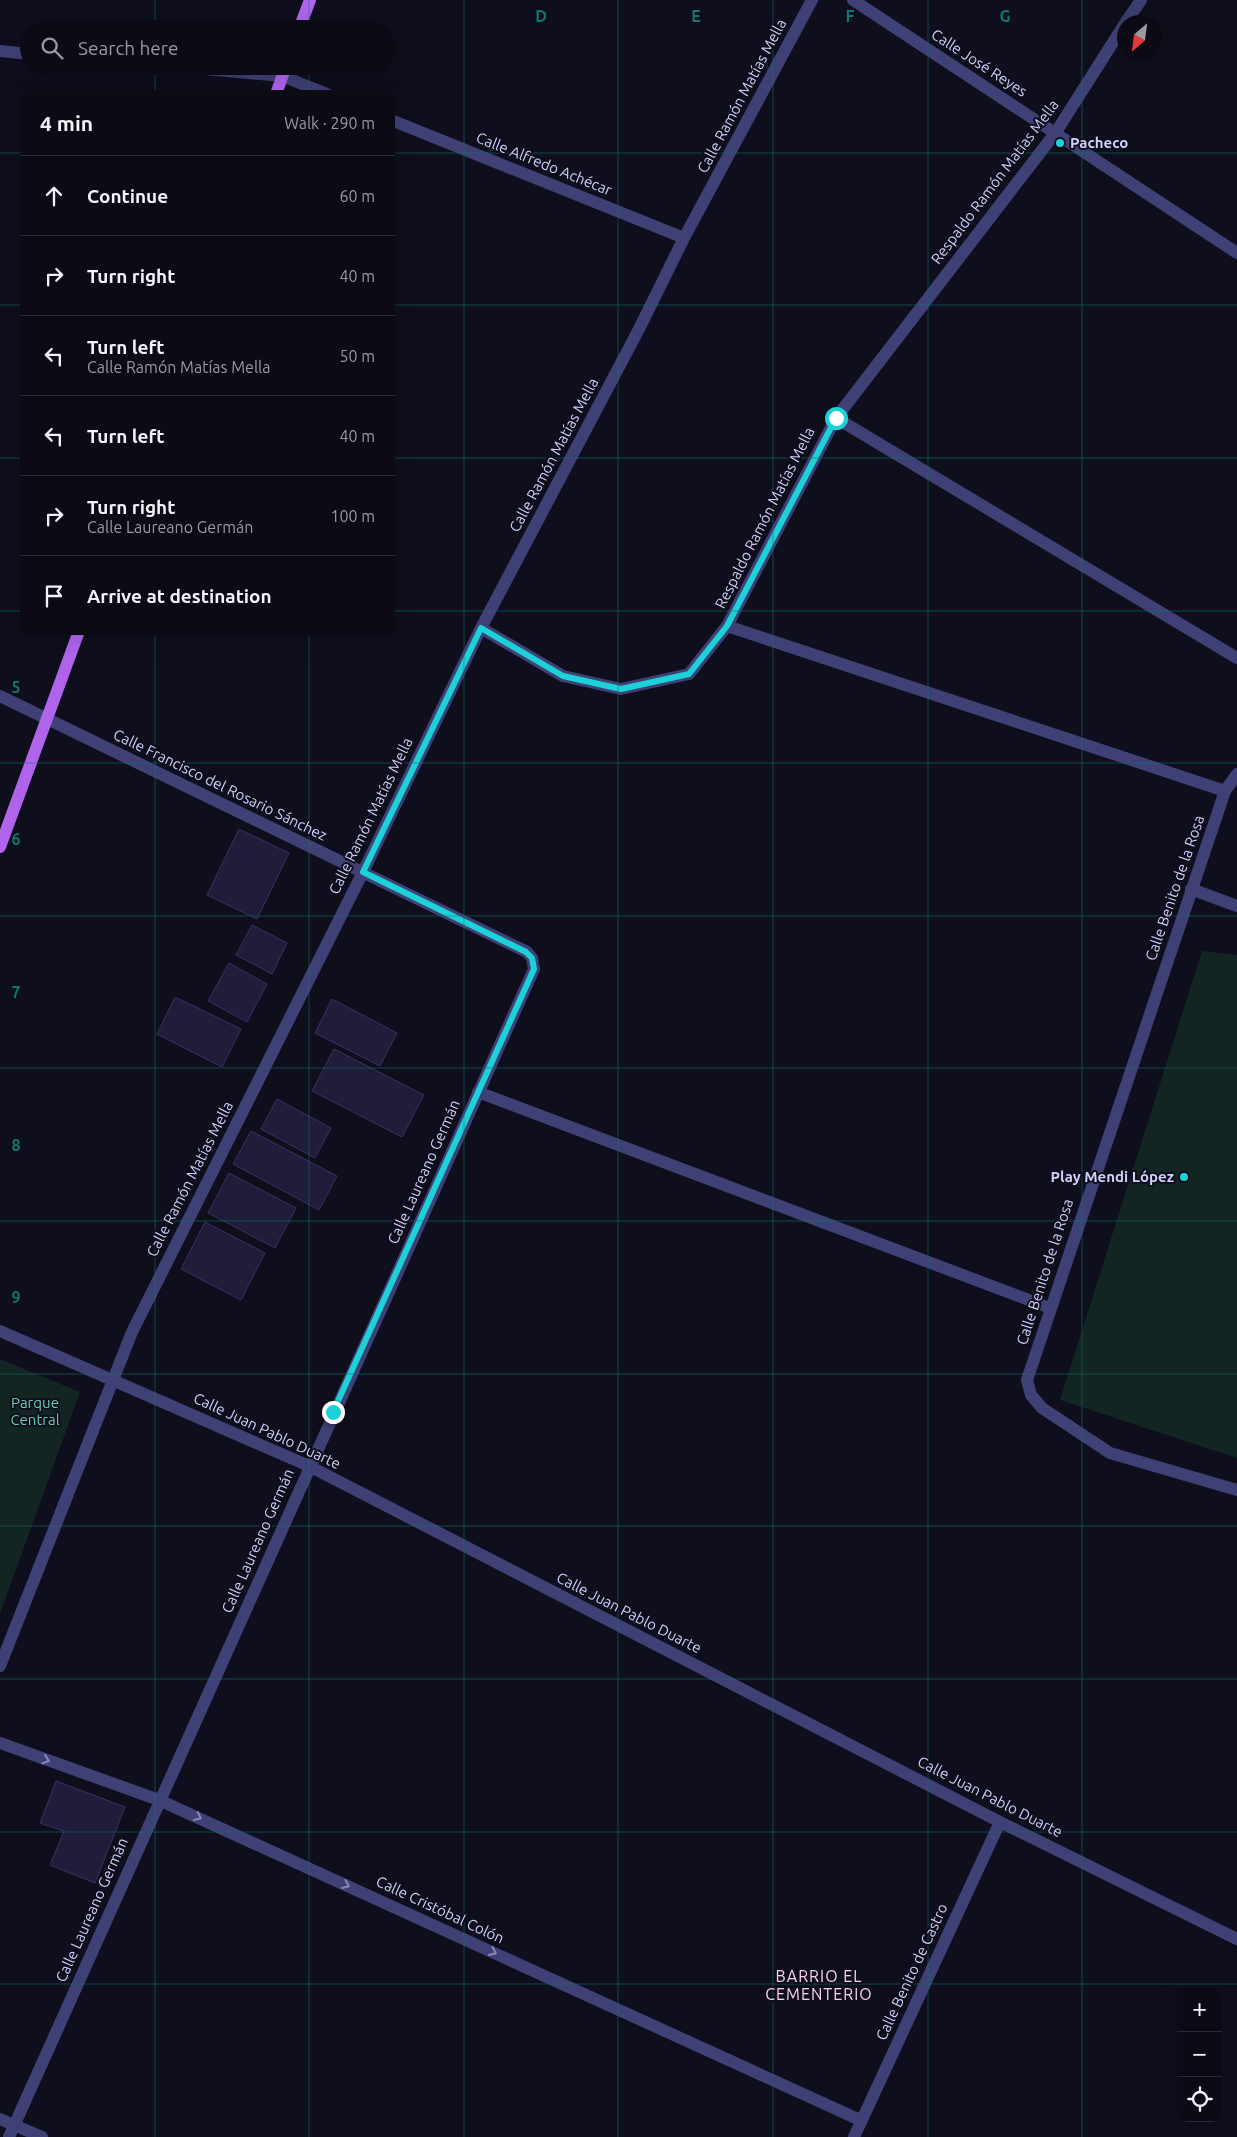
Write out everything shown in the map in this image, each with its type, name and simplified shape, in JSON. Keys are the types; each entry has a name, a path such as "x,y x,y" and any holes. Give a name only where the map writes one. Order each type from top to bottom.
{"main road":[{"path":"302,20 310,0"},
{"path":"277,90 283,75"},
{"path":"0,848 78,635"}],"street":[{"name":"Calle Ramón Matías Mella","path":"0,1666 132,1332 363,872 481,628 639,329 684,238 812,0"},
{"name":"Calle José Reyes","path":"853,0 1237,253"},
{"name":"Respaldo Ramón Matías Mella","path":"1131,15 1141,0"},
{"name":"Respaldo Ramón Matías Mella","path":"481,628 563,676 621,689 689,674 727,626 836,418 1056,132 1117,37"},
{"path":"0,51 20,53"},
{"path":"291,75 320,90"},
{"name":"Calle Alfredo Achécar","path":"395,122 684,238"},
{"path":"836,418 1237,658"},
{"path":"727,626 1225,791"},
{"name":"Calle Francisco del Rosario Sánchez","path":"0,696 526,952 532,958"},
{"name":"Calle Benito de la Rosa","path":"1237,774 1225,791 1191,889 1027,1380 1031,1394 1042,1408 1110,1453 1237,1490"},
{"path":"1191,889 1237,906"},
{"name":"Calle Laureano Germán","path":"11,2131 534,969 532,958"},
{"path":"478,1092 1050,1308"},
{"name":"Calle Juan Pablo Duarte","path":"0,1331 309,1466 1000,1822 1237,1939"},
{"name":"Calle Cristóbal Colón","path":"0,1744 159,1800 860,2120"},
{"name":"Calle Benito de Castro","path":"854,2137 860,2120 1000,1822"},
{"path":"0,2119 11,2131 42,2137"}],"green space":[{"name":"Play Mendi López","path":"1202,951 1237,955 1237,1458 1060,1400"},
{"name":"Parque Central","path":"0,1359 80,1392 0,1614"}],"building":[{"path":"239,829 289,853 257,919 207,895"},
{"path":"252,925 287,943 272,974 236,955"},
{"path":"229,963 267,984 247,1022 208,1001"},
{"path":"175,997 241,1029 222,1067 157,1034"},
{"path":"332,999 397,1033 380,1066 315,1033"},
{"path":"334,1049 424,1095 402,1137 312,1091"},
{"path":"277,1099 331,1128 315,1158 261,1129"},
{"path":"251,1131 337,1176 319,1210 233,1164"},
{"path":"229,1173 296,1208 275,1248 208,1213"},
{"path":"205,1222 265,1253 241,1300 181,1269"},
{"path":"56,1781 125,1807 95,1883 50,1865 64,1831 40,1823"}],"place":[{"name":"Pacheco","path":"1060,143"},
{"name":"Play Mendi López","path":"1184,1177"}],"district":[{"name":"BARRIO EL CEMENTERIO","path":"819,1985"}],"route":[{"path":"333,1412 534,969 532,958 526,952 363,872 481,628 563,676 621,689 689,674 727,626 836,418"}]}
